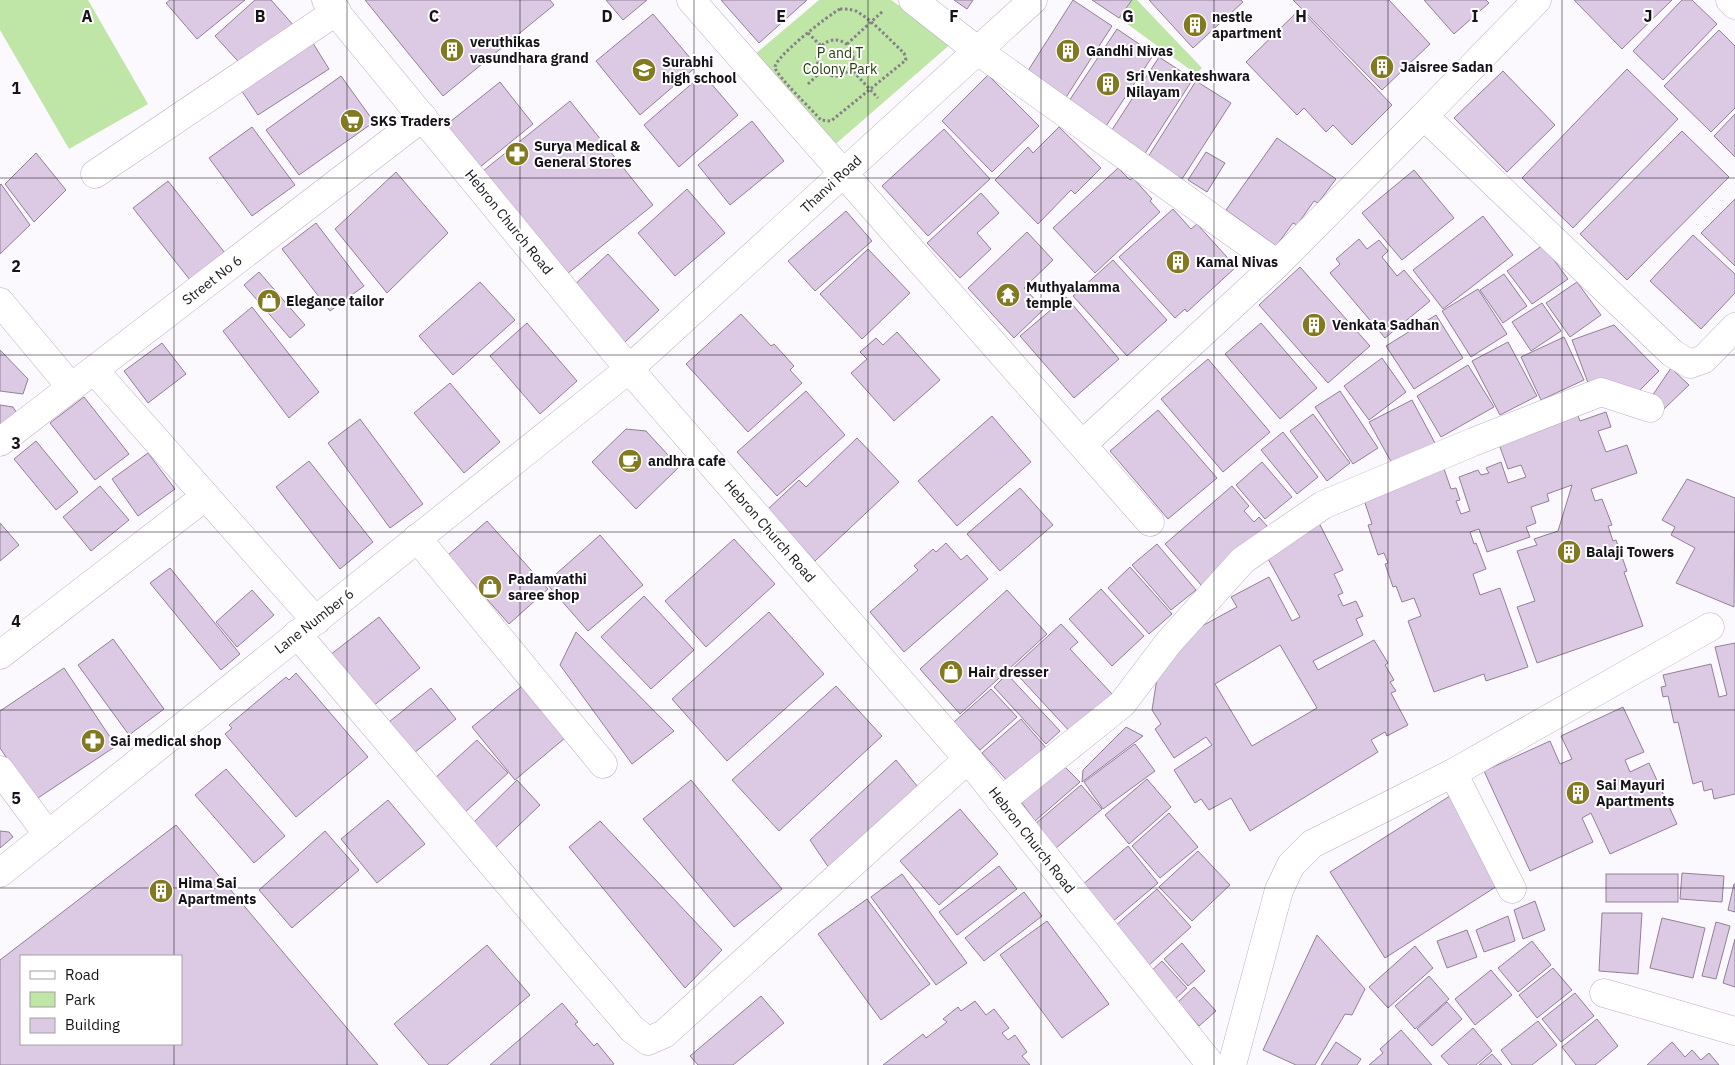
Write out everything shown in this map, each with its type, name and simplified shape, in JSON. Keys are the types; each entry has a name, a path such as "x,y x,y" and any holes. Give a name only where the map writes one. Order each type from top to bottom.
{"street":[{"path":"691,0 1150,522"},
{"name":"Thanvi Road","path":"629,369 843,174 899,120 1033,0"},
{"path":"1083,444 1277,264 1537,0"},
{"path":"1730,0 1735,5"},
{"path":"900,4 978,51 1277,264"},
{"path":"95,174 332,5"},
{"name":"Hebron Church Road","path":"332,5 629,369 968,759 1211,1065"},
{"path":"1424,116 1672,353 1690,364 1704,359 1735,327"},
{"name":"Street No 6","path":"0,442 71,387 95,371 423,117"},
{"path":"0,302 71,387"},
{"name":"Lane Number 6","path":"0,873 629,369"},
{"path":"95,371 206,496 306,628 632,1029 648,1041 664,1034 968,759"},
{"path":"1001,801 1122,704 1169,642 1243,560 1323,505 1473,442 1601,392 1650,408"},
{"path":"0,655 206,496"},
{"path":"417,538 603,764"},
{"path":"1232,1065 1279,890 1291,865 1312,844 1453,773 1710,627"},
{"path":"0,770 48,835"},
{"path":"1453,773 1512,889"},
{"path":"1604,993 1735,1031"}],"path":[{"path":"847,44 870,23 900,4"},
{"path":"840,9 856,11 870,23 904,53 906,60 831,121 821,120 775,68 779,58 831,14 840,9"},
{"path":"808,33 821,46"},
{"path":"838,40 847,44 853,55 850,68 840,75 833,76 822,71 818,63 818,54 821,46 829,41 838,40"},
{"path":"850,68 899,120"}],"green space":[{"path":"0,0 88,0 148,104 69,149 0,30"},
{"name":"P and T Colony Park","path":"819,0 891,0 953,42 831,148 754,55"},
{"path":"1132,0 1137,0 1202,68 1196,74 1119,18"}],"building":[{"path":"170,0 245,0 197,39 166,3"},
{"path":"255,0 271,0 295,27 246,70 215,36"},
{"name":"veruthikas vasundhara grand","path":"365,0 550,0 554,5 443,96"},
{"path":"606,0 647,0 623,20"},
{"path":"721,0 807,0 759,43"},
{"path":"954,0 973,0 967,9"},
{"name":"Gandhi Nivas","path":"1073,0 1112,26 1063,102 1024,77"},
{"path":"1092,0 1132,0 1119,18"},
{"name":"nestle apartment","path":"1149,0 1241,0 1243,2 1193,48"},
{"name":"Jaisree Sadan","path":"1293,0 1389,0 1430,44 1382,90"},
{"path":"1424,0 1486,0 1489,3 1454,34"},
{"path":"1574,0 1672,0 1622,49"},
{"path":"1682,0 1692,0 1717,24 1663,80 1633,51"},
{"path":"1300,9 1392,105 1352,145 1333,125 1326,132 1304,108 1297,115 1246,62"},
{"path":"653,14 697,66 640,115 596,61"},
{"name":"Sri Venkateshwara Nilayam","path":"1117,29 1154,54 1104,129 1069,101"},
{"path":"1719,30 1735,46 1735,108 1711,132 1664,86"},
{"path":"311,40 329,69 258,115 239,87"},
{"path":"1159,57 1193,79 1144,155 1110,133"},
{"path":"1627,69 1678,119 1573,228 1522,178"},
{"path":"1503,71 1555,125 1507,172 1454,118"},
{"path":"703,74 738,115 679,167 644,125"},
{"path":"988,75 1039,126 992,172 942,121"},
{"path":"341,76 374,122 299,175 266,130"},
{"path":"1196,81 1231,103 1182,179 1148,157"},
{"path":"500,82 533,124 480,167 446,125"},
{"path":"570,101 653,205 567,274 483,171"},
{"path":"1735,114 1735,157 1714,136"},
{"path":"752,121 784,161 730,205 698,165"},
{"path":"252,127 295,185 252,216 209,158"},
{"path":"1059,127 1101,168 1075,194 1071,190 1038,224 995,180 1028,147 1033,153"},
{"path":"944,129 990,179 928,236 882,186"},
{"path":"1682,131 1729,177 1627,280 1580,234"},
{"path":"1277,138 1336,179 1318,203 1314,201 1297,225 1293,223 1276,246 1226,210"},
{"path":"1206,152 1225,163 1207,192 1188,180"},
{"path":"36,153 66,190 34,222 5,184"},
{"path":"1118,168 1130,180 1133,178 1152,199 1150,201 1160,212 1095,273 1053,228"},
{"path":"1414,170 1454,218 1402,260 1362,213"},
{"path":"396,172 448,233 387,293 335,229"},
{"path":"168,181 225,253 190,280 133,208"},
{"path":"0,185 30,225 0,254"},
{"path":"687,189 725,233 675,276 638,233"},
{"path":"981,193 999,213 977,233 991,249 960,278 927,243"},
{"path":"1735,199 1735,266 1701,233"},
{"name":"Kamal Nivas","path":"1173,209 1191,229 1197,224 1236,267 1187,312 1185,309 1175,318 1119,257"},
{"path":"846,211 872,241 815,291 788,261"},
{"path":"1483,216 1513,255 1443,309 1413,270"},
{"path":"316,223 364,286 330,311 282,249"},
{"path":"1027,232 1053,260 1024,288 1044,309 1014,338 968,288"},
{"path":"1693,235 1735,274 1735,293 1701,329 1650,281"},
{"path":"1359,239 1367,249 1379,240 1388,251 1382,257 1397,276 1404,270 1430,301 1385,338 1330,273 1340,264 1336,259"},
{"path":"1543,245 1568,279 1532,304 1507,271"},
{"path":"868,249 910,293 862,339 820,294"},
{"path":"608,254 659,310 625,342 573,286"},
{"path":"1113,260 1167,320 1127,356 1073,296"},
{"name":"Venkata Sadhan","path":"1300,267 1370,346 1328,383 1259,305"},
{"path":"259,272 305,325 290,338 244,285"},
{"path":"1504,274 1527,306 1503,323 1480,290"},
{"path":"480,282 515,320 453,375 419,336"},
{"path":"1577,282 1601,315 1570,337 1546,303"},
{"path":"1478,289 1507,334 1471,357 1442,311"},
{"path":"1066,297 1119,359 1074,398 1020,336"},
{"path":"1542,303 1561,331 1531,351 1512,322"},
{"path":"252,307 319,392 289,418 223,331"},
{"path":"741,314 771,346 774,344 794,366 790,370 802,383 748,432 686,364"},
{"path":"1436,315 1463,358 1414,389 1386,346"},
{"path":"527,323 577,381 540,414 490,356"},
{"path":"1261,323 1317,388 1280,419 1225,354"},
{"path":"1614,325 1659,371 1635,395 1590,388 1572,340"},
{"path":"897,332 940,380 894,421 851,373 867,359 860,352 876,338 883,345"},
{"path":"1564,337 1584,380 1541,400 1521,357"},
{"path":"1508,342 1537,396 1500,415 1472,361"},
{"path":"162,343 186,374 148,403 124,371"},
{"path":"0,350 28,379 23,394 0,391"},
{"path":"1382,358 1406,392 1369,420 1344,386"},
{"path":"1208,359 1270,432 1223,472 1161,399"},
{"path":"1468,365 1494,407 1441,437 1417,396"},
{"path":"1671,368 1689,385 1664,409 1650,399"},
{"path":"450,383 500,442 464,473 414,413"},
{"path":"806,391 845,435 777,496 737,452"},
{"path":"1340,391 1378,448 1353,464 1315,407"},
{"path":"84,397 129,454 95,480 50,423"},
{"path":"1412,400 1436,445 1394,467 1369,422"},
{"path":"0,405 13,407 18,415 0,429"},
{"path":"1158,410 1217,478 1168,519 1110,451"},
{"name":"Balaji Towers","path":"1606,412 1611,427 1598,431 1606,452 1627,445 1637,473 1591,489 1595,501 1602,499 1612,525 1608,526 1613,541 1616,540 1627,571 1624,572 1643,626 1537,663 1517,607 1535,601 1517,551 1537,545 1534,539 1558,531 1572,485 1547,494 1549,501 1531,507 1536,523 1526,527 1530,537 1487,552 1479,529 1470,532 1486,569 1473,574 1480,595 1500,588 1528,667 1486,681 1484,674 1434,692 1408,621 1421,616 1414,598 1402,602 1396,586 1393,587 1385,564 1388,563 1384,553 1378,555 1368,525 1372,524 1362,494 1443,466 1451,489 1456,488 1460,500 1456,501 1461,514 1470,511 1459,477 1478,470 1481,475 1489,473 1486,468 1501,462 1508,483 1526,477 1521,465 1508,469 1496,436 1577,413 1580,421"},
{"path":"1313,414 1350,463 1327,481 1290,431"},
{"path":"992,416 1031,462 957,526 918,481"},
{"path":"360,419 423,504 390,528 328,443"},
{"path":"626,429 646,431 679,467 636,509 592,462"},
{"path":"1283,432 1318,477 1297,494 1261,450"},
{"path":"857,438 899,482 815,561 767,510 799,480 806,487"},
{"path":"36,441 78,492 56,510 14,459"},
{"path":"148,453 175,489 138,516 112,479"},
{"path":"309,461 373,542 340,569 276,487"},
{"path":"1262,462 1292,497 1265,519 1236,485"},
{"path":"1687,479 1735,498 1734,607 1676,583 1695,548 1671,535 1675,527 1662,520"},
{"path":"100,486 129,520 91,551 63,517"},
{"path":"1232,486 1249,506 1244,511 1254,522 1259,517 1267,526 1202,586 1165,544"},
{"path":"1020,488 1053,525 1000,571 967,534"},
{"path":"487,521 548,589 509,624 448,555"},
{"path":"1318,521 1343,570 1334,574 1343,593 1338,595 1343,606 1356,601 1363,616 1356,619 1363,635 1313,661 1318,670 1374,640 1388,663 1385,665 1394,680 1390,682 1396,691 1391,693 1408,725 1387,736 1385,732 1371,740 1378,752 1250,831 1231,798 1209,810 1201,799 1195,803 1174,770 1212,745 1206,737 1174,758 1155,729 1161,724 1152,710 1161,661 1190,639 1187,634 1237,607 1231,597 1269,577 1292,621 1300,617 1267,557","holes":["1280,645 1317,708 1252,746 1215,684"]},
{"path":"0,523 19,545 0,561"},
{"path":"600,535 643,585 588,631 546,583"},
{"path":"734,539 775,584 706,647 665,601"},
{"path":"946,543 961,560 967,555 988,579 904,652 870,612 918,570 914,566 933,549 936,552"},
{"path":"1157,544 1196,590 1171,610 1132,565"},
{"path":"1130,567 1172,614 1149,634 1108,588"},
{"path":"170,568 240,654 221,670 150,583"},
{"path":"1101,589 1144,636 1112,666 1069,619"},
{"path":"252,590 274,615 237,647 216,622"},
{"path":"1007,590 1047,634 960,714 920,669"},
{"path":"644,596 694,650 651,689 601,637"},
{"path":"769,612 824,674 727,761 672,699"},
{"path":"379,617 420,668 372,707 330,655"},
{"path":"1061,624 1078,642 1070,649 1113,695 1072,734 1012,669"},
{"path":"576,632 674,731 632,764 560,665"},
{"path":"113,639 164,709 129,735 78,665"},
{"path":"1735,643 1735,794 1714,799 1712,789 1704,791 1702,781 1693,784 1678,722 1674,723 1668,696 1663,697 1661,687 1666,686 1663,675 1711,664 1719,697 1727,695 1715,647"},
{"path":"64,668 116,746 35,800 0,748 0,711"},
{"path":"296,673 368,757 296,817 225,734 232,728 229,725 286,677 289,680"},
{"path":"1007,674 1060,731 1046,744 994,687"},
{"path":"522,686 565,738 515,780 472,727"},
{"path":"836,686 882,736 779,831 732,780"},
{"path":"431,688 456,719 409,757 384,726"},
{"path":"991,689 1017,717 980,750 954,722"},
{"name":"Sai Mayuri Apartments","path":"1623,707 1644,752 1625,760 1630,772 1649,763 1677,824 1610,854 1591,813 1582,818 1593,842 1530,871 1484,771 1550,741 1560,764 1572,759 1561,736"},
{"path":"1021,719 1048,750 1010,784 982,753"},
{"path":"1126,727 1143,736 1082,782 1083,770"},
{"path":"477,740 508,773 463,814 433,780"},
{"path":"1135,744 1155,771 1103,809 1084,782"},
{"path":"896,760 922,792 833,874 810,840"},
{"path":"1065,767 1080,782 1035,821 1019,799"},
{"path":"226,769 285,836 254,863 195,795"},
{"path":"1147,779 1171,807 1129,844 1105,815"},
{"path":"517,780 540,805 494,849 471,825"},
{"path":"691,780 782,889 734,927 643,819"},
{"path":"1081,785 1102,809 1056,848 1035,824"},
{"path":"1453,794 1508,879 1385,958 1330,872"},
{"path":"388,800 425,844 377,883 341,839"},
{"path":"960,809 998,854 939,905 900,861"},
{"path":"1169,813 1198,847 1160,878 1132,846"},
{"path":"600,821 722,950 685,988 569,847"},
{"name":"Hima Sai Apartments","path":"176,825 378,1065 0,1065 0,960"},
{"path":"0,831 9,832 13,837 0,848"},
{"path":"325,831 359,870 292,928 259,890"},
{"path":"1128,846 1158,883 1112,922 1082,885"},
{"path":"1198,851 1230,885 1192,921 1159,887"},
{"path":"999,866 1017,889 957,935 939,912"},
{"path":"1682,873 1724,876 1722,902 1680,899"},
{"path":"902,874 967,963 936,985 871,897"},
{"path":"1606,874 1678,874 1678,902 1606,902"},
{"path":"1735,884 1735,912 1728,910"},
{"path":"1157,889 1191,927 1148,966 1114,927"},
{"path":"1024,892 1042,916 984,961 965,938"},
{"path":"867,899 930,984 881,1020 818,934"},
{"path":"1535,901 1545,930 1523,939 1514,910"},
{"path":"1602,913 1642,913 1638,974 1599,971"},
{"path":"1508,916 1515,941 1484,952 1476,930"},
{"path":"1662,918 1705,928 1693,978 1650,968"},
{"path":"1047,921 1109,1004 1062,1038 1000,955"},
{"path":"1716,922 1730,926 1716,979 1702,976"},
{"path":"1467,930 1477,957 1447,968 1437,941"},
{"path":"1317,935 1365,989 1352,1015 1345,1014 1315,1065 1296,1065 1263,1050"},
{"path":"1735,939 1735,987 1723,983"},
{"path":"1532,941 1551,965 1518,992 1498,968"},
{"path":"1182,943 1205,971 1188,986 1164,959"},
{"path":"487,945 530,995 447,1065 429,1065 394,1024"},
{"path":"1415,946 1433,968 1388,1008 1369,987"},
{"path":"1162,961 1187,988 1174,1000 1149,973"},
{"path":"1553,968 1572,990 1537,1018 1519,995"},
{"path":"1491,970 1512,995 1475,1025 1455,999"},
{"path":"1429,976 1449,999 1415,1029 1395,1006"},
{"path":"1194,987 1216,1011 1199,1026 1178,1002"},
{"path":"1575,993 1594,1016 1561,1042 1542,1019"},
{"path":"761,996 784,1023 733,1065 698,1065 690,1056"},
{"path":"975,1001 986,1015 994,1009 1009,1028 1002,1033 1008,1040 1015,1035 1027,1052 1022,1056 1030,1065 883,1065 923,1034 926,1038 947,1022 943,1019 958,1007 961,1011"},
{"path":"1447,1002 1462,1019 1432,1046 1417,1029"},
{"path":"562,1003 578,1022 575,1024 594,1046 597,1043 614,1064 490,1065"},
{"path":"1597,1019 1618,1046 1595,1065 1576,1065 1562,1047"},
{"path":"1538,1021 1557,1045 1532,1065 1512,1065 1501,1050"},
{"path":"1473,1028 1492,1051 1476,1065 1449,1065 1441,1056"},
{"path":"1401,1030 1432,1065 1369,1065 1383,1053 1380,1049"},
{"path":"1336,1042 1361,1059 1357,1065 1321,1065"},
{"path":"1672,1042 1685,1057 1692,1050 1701,1060 1709,1053 1719,1065 1647,1065"},
{"path":"1492,1054 1502,1065 1479,1065"}],"place":[{"name":"nestle apartment","path":"1195,25"},
{"name":"veruthikas vasundhara grand","path":"452,50"},
{"name":"Gandhi Nivas","path":"1068,51"},
{"name":"Jaisree Sadan","path":"1382,67"},
{"name":"Surabhi high school","path":"644,70"},
{"name":"Sri Venkateshwara Nilayam","path":"1108,84"},
{"name":"SKS Traders","path":"352,121"},
{"name":"Surya Medical & General Stores","path":"517,154"},
{"name":"Kamal Nivas","path":"1178,262"},
{"name":"Muthyalamma temple","path":"1008,295"},
{"name":"Elegance tailor","path":"269,301"},
{"name":"Venkata Sadhan","path":"1314,325"},
{"name":"andhra cafe","path":"630,461"},
{"name":"Balaji Towers","path":"1569,552"},
{"name":"Padamvathi saree shop","path":"490,587"},
{"name":"Hair dresser","path":"951,672"},
{"name":"Sai medical shop","path":"93,741"},
{"name":"Sai Mayuri Apartments","path":"1578,793"},
{"name":"Hima Sai Apartments","path":"161,891"}]}
